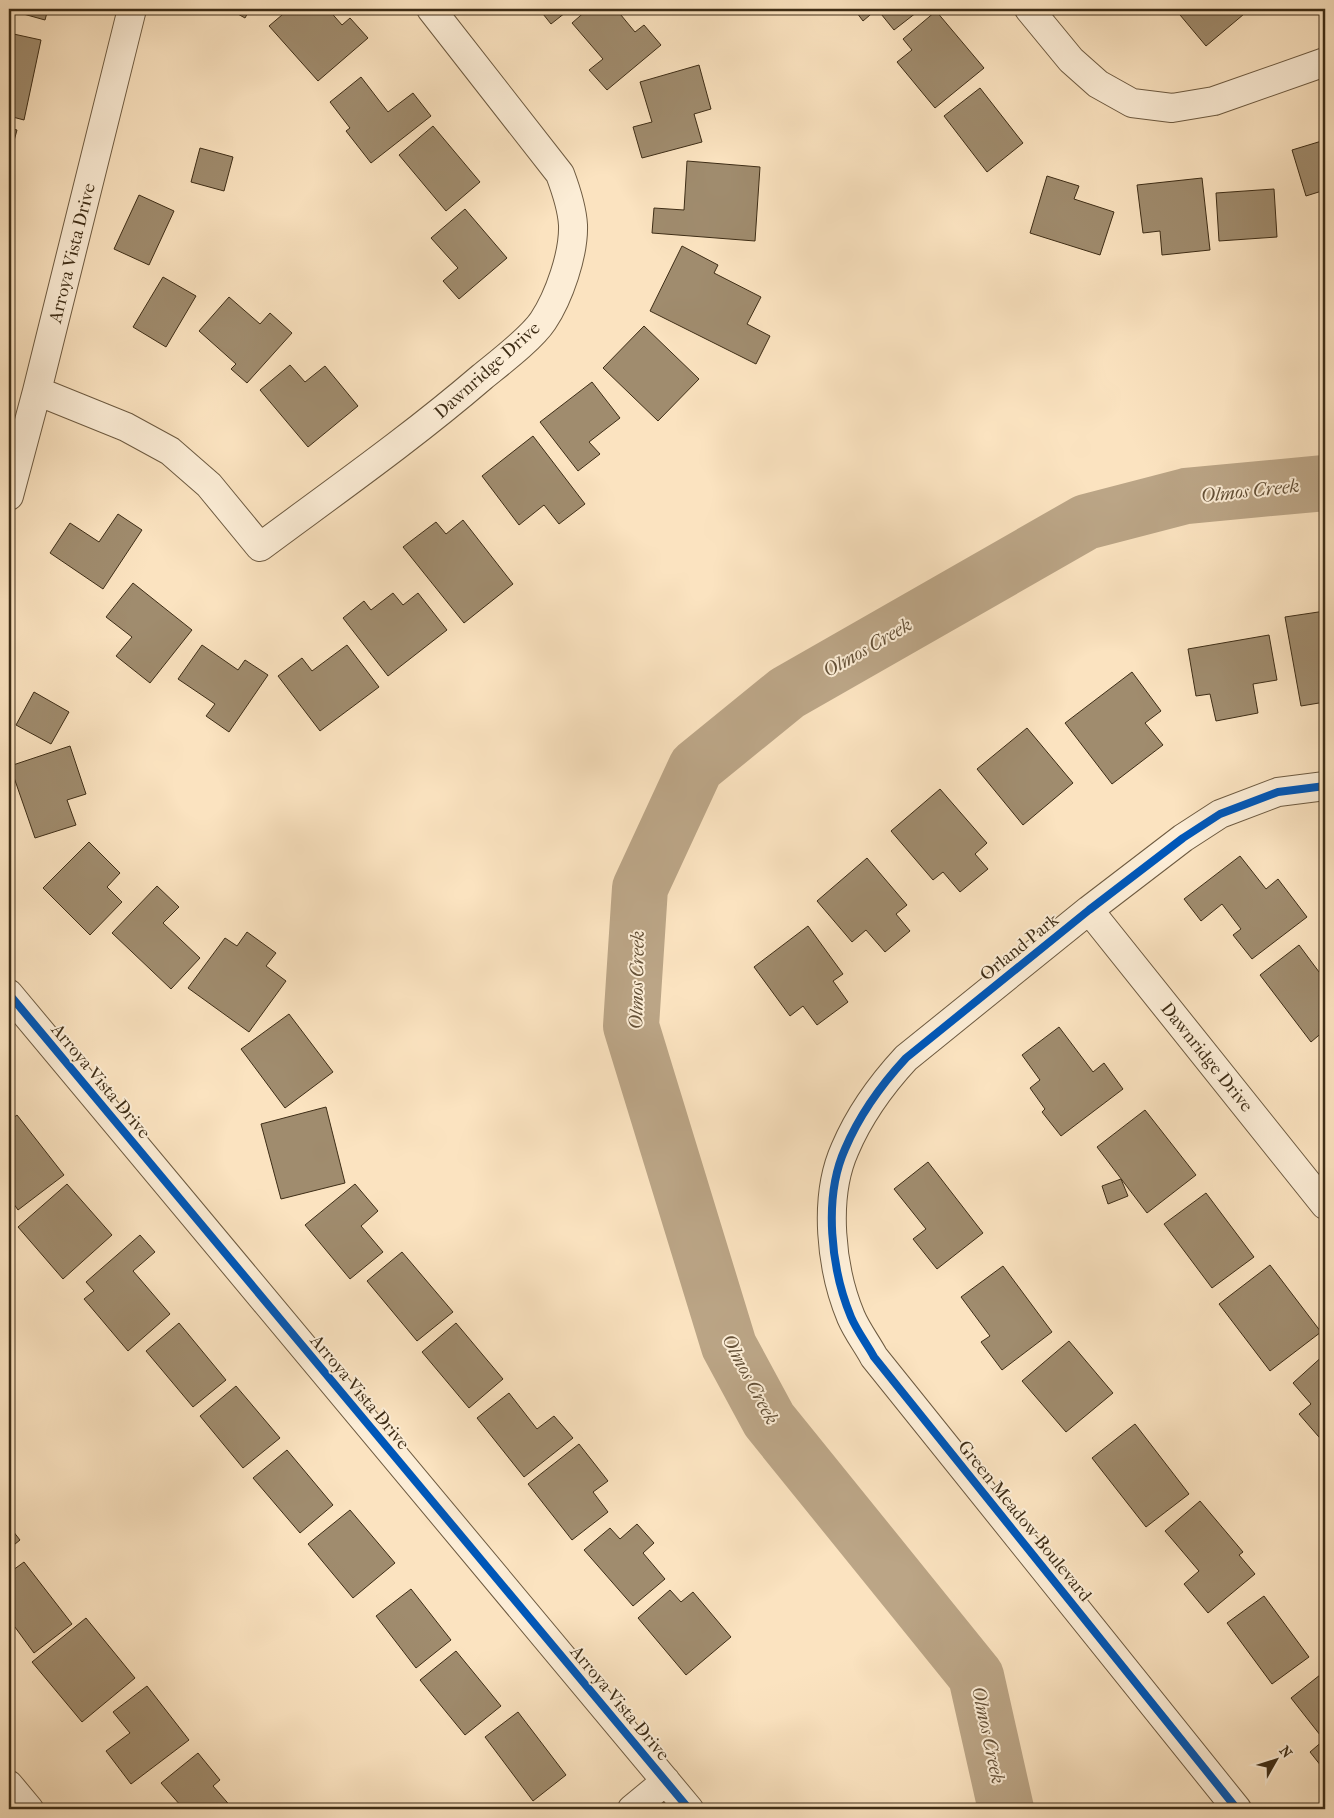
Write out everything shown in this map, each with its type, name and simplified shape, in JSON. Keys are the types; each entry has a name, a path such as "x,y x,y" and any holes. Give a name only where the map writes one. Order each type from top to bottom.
{"street":[{"name":"Arroya Vista Drive","path":"9,496 132,9"},
{"name":"Dawnridge Drive","path":"37,391 126,427 170,452 209,485 260,548 435,417 519,346 542,323 558,294 568,263 573,225 568,197 560,174 431,9"},
{"path":"1029,9 1070,60 1098,84 1132,104 1172,108 1214,101 1325,62"},
{"name":"Orland Park","path":"832,1230 834,1187 844,1151 864,1111 891,1074 906,1058 1089,910 1183,838 1220,814 1278,792 1325,786"},
{"name":"Dawnridge Drive","path":"1089,910 1325,1205"},
{"name":"Arroya Vista Drive","path":"9,994 690,1809"},
{"name":"Green Meadow Boulevard","path":"832,1230 838,1275 849,1309 874,1357 1237,1809"},
{"path":"632,1809 666,1782"},
{"path":"9,1785 29,1809"}],"building":[{"path":"9,9 48,9 45,20"},
{"path":"229,9 250,9 245,18"},
{"path":"289,9 328,9 342,25 350,18 368,38 318,81 269,26"},
{"path":"539,9 570,9 551,24"},
{"path":"588,9 616,9 635,32 644,25 661,45 607,90 589,70 603,59 572,23"},
{"path":"854,9 877,9 863,21"},
{"path":"877,9 921,9 894,30"},
{"path":"1175,9 1250,9 1206,46"},
{"path":"936,11 984,68 935,108 897,62 912,50 903,39"},
{"path":"9,33 41,40 24,120 9,116"},
{"path":"699,65 711,109 694,114 702,142 642,158 633,127 652,122 640,82"},
{"path":"361,77 388,112 413,93 431,116 371,163 346,131 350,128 330,102"},
{"path":"980,88 1023,143 987,172 944,116"},
{"path":"433,126 480,182 446,211 399,155"},
{"path":"9,128 17,130 9,159"},
{"path":"1325,140 1325,190 1306,196 1292,150"},
{"path":"200,148 233,157 224,191 191,182"},
{"path":"687,161 760,167 755,241 652,233 654,208 684,210"},
{"path":"1047,176 1079,186 1074,199 1114,212 1100,255 1030,233"},
{"path":"1202,178 1210,250 1162,255 1160,231 1143,233 1137,185"},
{"path":"1274,189 1277,237 1219,241 1216,193"},
{"path":"139,195 174,211 149,265 114,249"},
{"path":"465,209 507,258 459,299 443,281 458,268 431,238"},
{"path":"682,246 718,265 714,273 761,297 747,324 770,336 756,364 650,311"},
{"path":"163,277 196,296 166,347 133,327"},
{"path":"229,297 260,324 270,313 292,333 247,383 231,369 236,364 199,331"},
{"path":"644,326 699,379 658,421 603,368"},
{"path":"290,365 305,382 325,366 358,406 308,447 260,390"},
{"path":"592,382 620,418 589,442 600,454 578,471 540,422"},
{"path":"533,436 585,504 559,524 544,505 519,525 482,476"},
{"path":"118,514 142,530 103,589 50,553 70,523 99,542"},
{"path":"463,520 513,584 464,623 403,547 436,522 446,534"},
{"path":"133,583 192,630 150,683 116,656 132,637 106,617"},
{"path":"393,593 403,605 418,593 447,630 388,676 343,618 364,601 371,610"},
{"path":"1325,611 1325,702 1301,706 1285,617"},
{"path":"1269,635 1277,680 1253,684 1258,713 1216,721 1210,694 1196,696 1188,649"},
{"path":"202,645 238,670 245,660 268,675 229,732 206,716 215,704 178,679"},
{"path":"347,645 379,687 320,731 278,676 302,658 312,671"},
{"path":"1132,672 1161,711 1145,723 1163,745 1112,784 1065,723"},
{"path":"34,692 69,712 51,744 16,725"},
{"path":"1027,728 1073,783 1023,825 977,769"},
{"path":"70,746 86,794 67,800 76,825 35,838 10,766"},
{"path":"940,789 987,843 975,854 988,869 960,892 943,872 933,880 891,831"},
{"path":"89,842 120,873 107,887 122,902 90,935 43,888"},
{"path":"1240,856 1266,889 1278,879 1307,917 1252,959 1233,935 1241,929 1222,904 1201,921 1184,899"},
{"path":"867,858 907,905 896,914 910,931 885,952 866,930 852,942 817,901"},
{"path":"157,886 179,907 163,923 200,958 171,989 112,933"},
{"path":"808,926 843,974 833,981 848,1002 817,1025 803,1006 790,1016 754,967"},
{"path":"247,932 276,953 266,966 286,981 249,1032 188,988 225,938 237,946"},
{"path":"1299,945 1325,980 1325,1030 1311,1042 1260,975"},
{"path":"289,1014 333,1072 285,1108 241,1049"},
{"path":"1059,1027 1093,1072 1104,1063 1123,1089 1061,1136 1042,1112 1045,1109 1030,1088 1040,1080 1022,1055"},
{"path":"326,1107 345,1183 281,1199 261,1124"},
{"path":"1145,1110 1196,1175 1147,1213 1097,1147"},
{"path":"17,1115 64,1175 18,1210 9,1197 9,1121"},
{"path":"928,1162 983,1233 937,1269 913,1239 926,1229 894,1189"},
{"path":"1121,1179 1128,1196 1108,1204 1102,1186"},
{"path":"67,1184 112,1235 63,1279 18,1227"},
{"path":"355,1184 378,1211 361,1226 383,1252 350,1279 305,1225"},
{"path":"1206,1193 1254,1257 1212,1288 1164,1224"},
{"path":"140,1235 155,1252 133,1271 170,1314 128,1351 84,1299 94,1291 86,1282"},
{"path":"402,1252 453,1312 417,1341 367,1281"},
{"path":"1270,1265 1321,1332 1270,1371 1219,1304"},
{"path":"1003,1266 1052,1332 1002,1370 981,1342 990,1336 961,1297"},
{"path":"179,1323 226,1380 193,1407 146,1351"},
{"path":"456,1323 503,1379 469,1408 422,1352"},
{"path":"1069,1341 1113,1393 1066,1432 1022,1381"},
{"path":"1325,1354 1325,1444 1299,1414 1311,1404 1293,1383"},
{"path":"236,1386 280,1438 243,1468 200,1416"},
{"path":"509,1393 537,1429 554,1416 573,1438 524,1477 477,1418"},
{"path":"1135,1424 1189,1494 1146,1527 1092,1458"},
{"path":"579,1444 608,1481 593,1492 608,1512 572,1540 528,1484"},
{"path":"287,1450 333,1505 300,1533 253,1478"},
{"path":"1200,1501 1243,1552 1239,1555 1255,1574 1208,1613 1184,1584 1199,1571 1165,1531"},
{"path":"350,1510 395,1563 353,1598 308,1544"},
{"path":"637,1524 654,1543 643,1553 665,1579 633,1606 584,1550 610,1528 620,1539"},
{"path":"9,1526 20,1540 9,1549"},
{"path":"24,1562 72,1624 34,1653 9,1619 9,1573"},
{"path":"411,1589 451,1640 416,1668 376,1616"},
{"path":"670,1590 681,1602 693,1592 731,1637 686,1675 638,1618"},
{"path":"1264,1596 1309,1657 1272,1684 1227,1623"},
{"path":"86,1618 135,1678 82,1722 32,1662"},
{"path":"456,1651 501,1706 465,1735 420,1680"},
{"path":"1325,1671 1325,1771 1310,1752 1324,1740 1291,1698"},
{"path":"147,1686 189,1740 131,1784 106,1751 130,1733 113,1712"},
{"path":"518,1712 566,1775 533,1801 485,1737"},
{"path":"198,1753 220,1780 213,1786 233,1809 177,1809 181,1806 161,1783"}],"waterway":[{"name":"Olmos Creek","path":"1006,1809 976,1676 769,1420 729,1346 631,1026 640,888 696,767 787,693 1086,522 1186,496 1325,483"}],"cycle path":[{"path":"1237,1809 874,1357 853,1322 844,1298 835,1256 832,1211 838,1168 845,1149 871,1101 906,1058 1089,910 1183,838 1220,814 1278,792 1325,786"},
{"path":"9,994 689,1809"}]}
